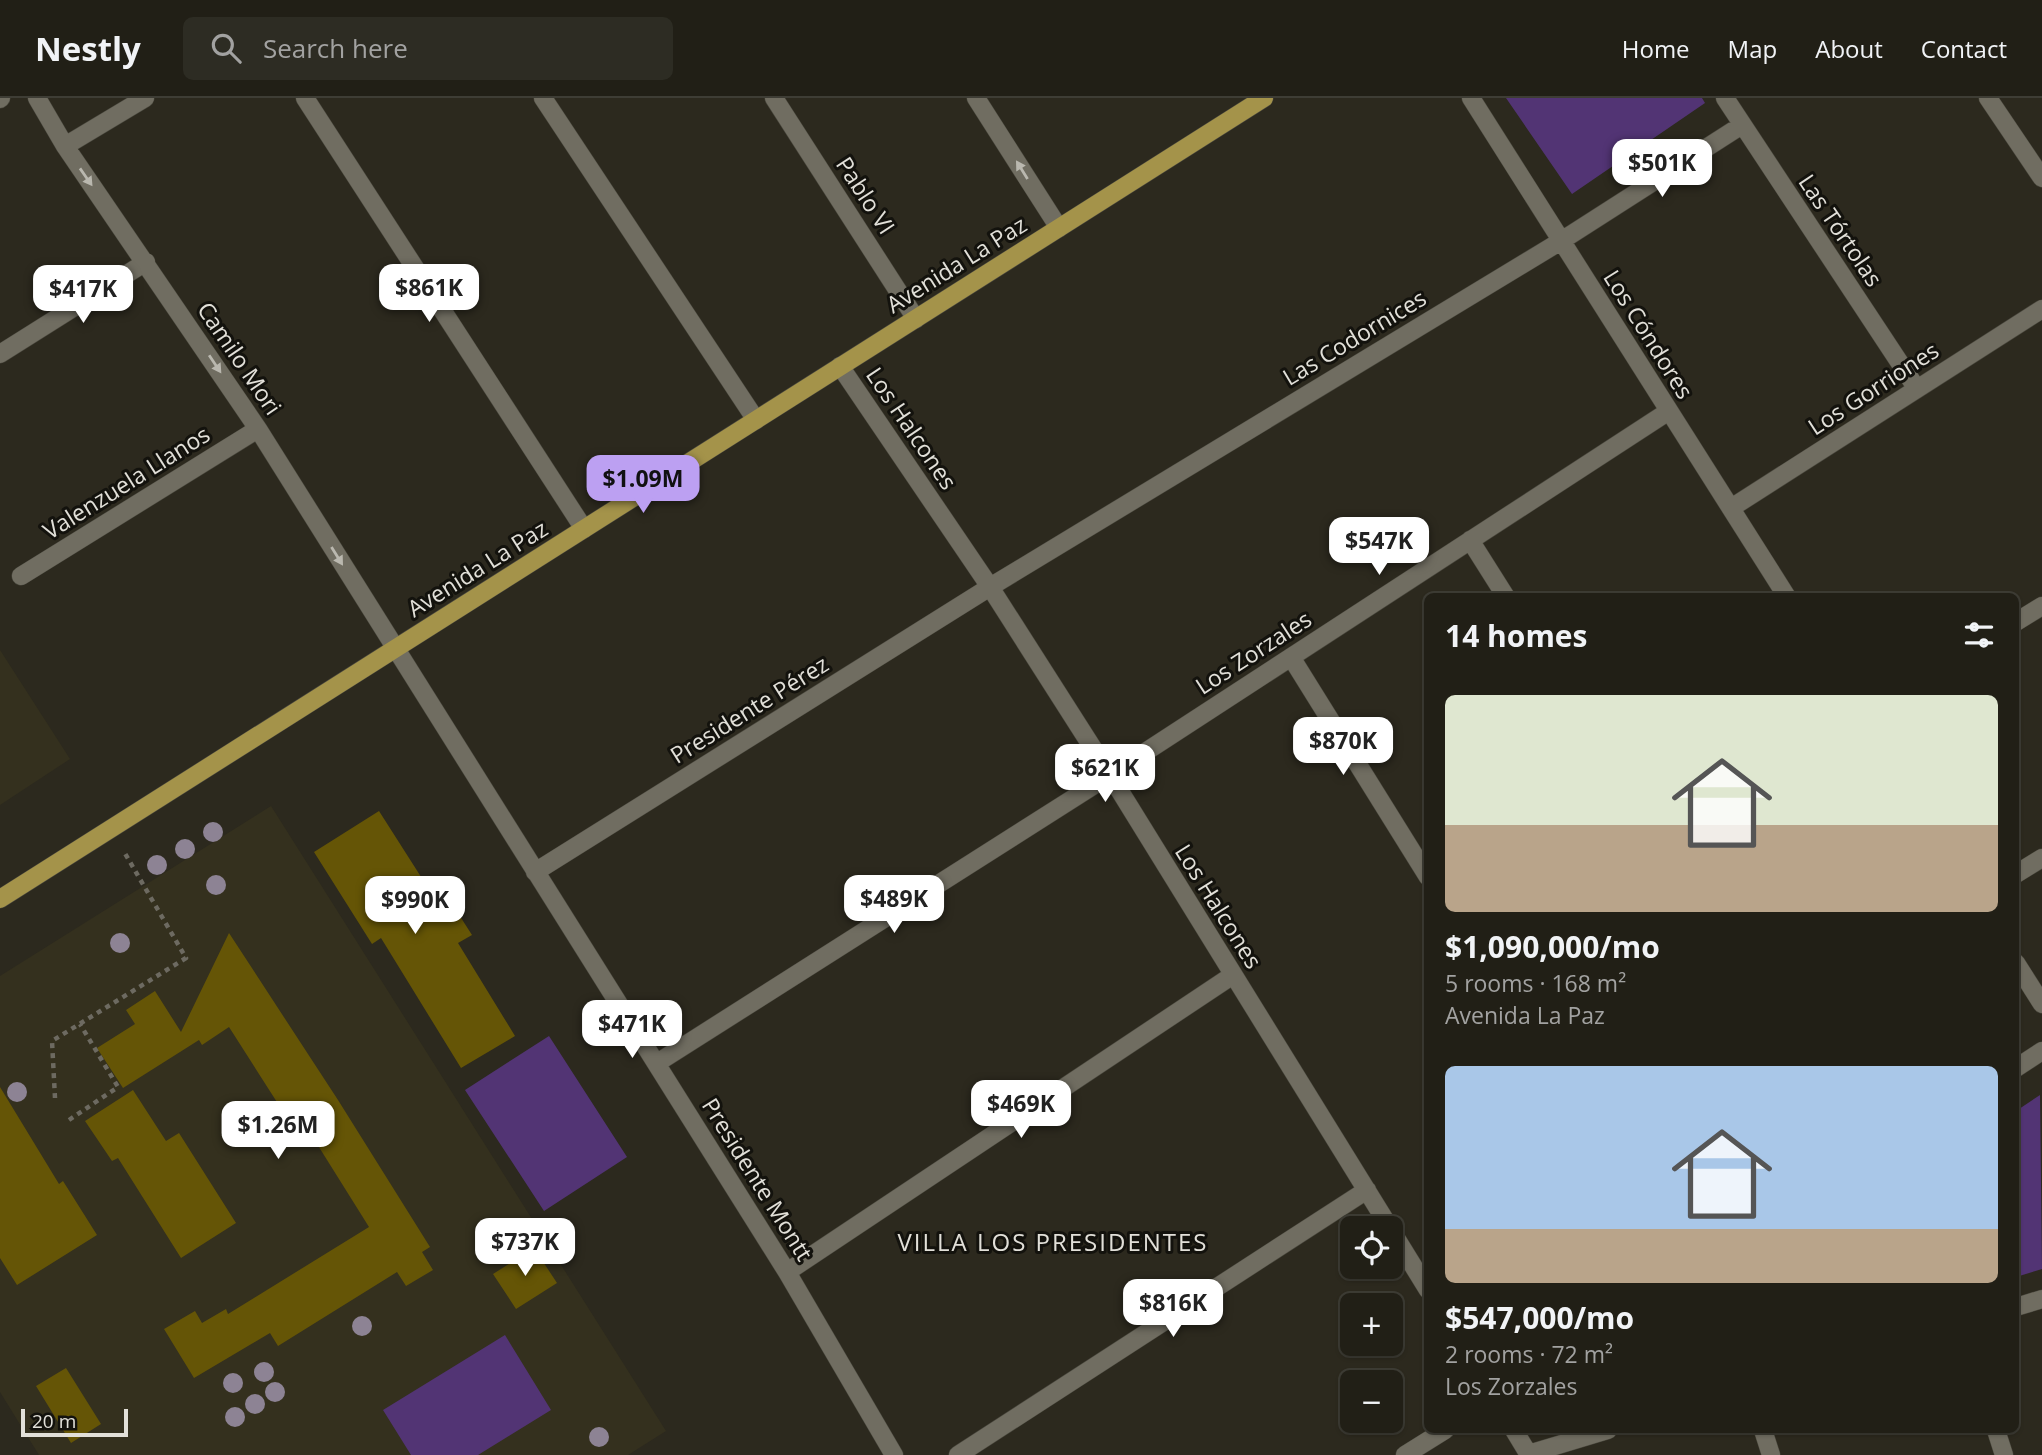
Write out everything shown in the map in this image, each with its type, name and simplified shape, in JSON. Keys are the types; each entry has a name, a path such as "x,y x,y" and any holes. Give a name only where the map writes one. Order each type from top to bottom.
{"main road":[{"name":"Avenida La Paz","path":"0,899 1264,98"}],"street":[{"name":"Camilo Mori","path":"37,98 65,146 258,429 395,649"},
{"path":"65,146 145,98"},
{"path":"305,98 584,529"},
{"path":"543,98 756,420"},
{"name":"Pablo VI","path":"775,98 916,319"},
{"path":"976,98 1059,228"},
{"name":"Los Cóndores","path":"1471,98 1784,593"},
{"name":"Las Tórtolas","path":"1725,98 1917,389"},
{"path":"1988,98 2042,178"},
{"name":"Las Codornices","path":"990,587 1561,241 1742,125"},
{"path":"0,354 146,262"},
{"name":"Los Gorriones","path":"1731,508 2042,309"},
{"name":"Los Halcones","path":"840,366 990,587 1110,775 1383,1216"},
{"name":"Los Zorzales","path":"657,1063 1110,775 1669,411"},
{"name":"Valenzuela Llanos","path":"21,576 258,429"},
{"path":"1470,540 1503,593"},
{"name":"Presidente Pérez","path":"535,872 990,587"},
{"path":"2019,620 2042,606"},
{"name":"Presidente Montt","path":"395,649 787,1272 894,1455"},
{"path":"1291,657 1424,871"},
{"path":"2019,872 2042,858"},
{"path":"2019,967 2042,1004"},
{"path":"787,1272 1233,975"},
{"path":"2019,1066 2042,1051"},
{"path":"958,1455 1367,1190"},
{"name":"Los Halcones","path":"1403,1249 1424,1283"},
{"path":"2019,1306 2042,1299"},
{"path":"1405,1455 1440,1433"},
{"path":"1516,1433 1529,1454 1598,1433"},
{"path":"1764,1433 1771,1455"},
{"path":"1997,1433 2004,1455"}],"path":[{"path":"55,1098 52,1041 186,958 110,828"},
{"path":"69,1120 118,1087 80,1024"}],"shaded area":[{"path":"1506,98 1702,98 1705,103 1572,194"},
{"path":"0,650 70,759 0,805"},
{"path":"271,806 666,1431 628,1455 39,1455 0,1392 0,976"},
{"path":"549,1036 627,1157 544,1211 465,1090"},
{"path":"2040,1095 2042,1269 2019,1276 2019,1109"},
{"path":"505,1335 551,1410 478,1455 411,1455 383,1410"}],"building":[{"path":"379,811 446,916 456,910 472,935 458,943 515,1036 461,1068 381,938 372,944 314,852"},
{"path":"229,933 430,1247 422,1252 433,1270 406,1286 397,1272 278,1346 270,1333 194,1378 164,1329 195,1311 202,1323 226,1309 228,1314 369,1227 292,1104 282,1110 229,1027 202,1045 199,1040 123,1088 97,1048 135,1024 126,1010 155,991 181,1032"},
{"path":"0,1087 59,1184 63,1181 97,1235 17,1285 0,1258"},
{"path":"133,1090 166,1141 179,1133 236,1223 181,1258 118,1158 112,1161 85,1121"},
{"path":"534,1248 557,1283 516,1309 493,1274"},
{"path":"66,1368 101,1424 71,1443 36,1386"}],"district":[{"name":"VILLA LOS PRESIDENTES","path":"1053,1241"}]}
